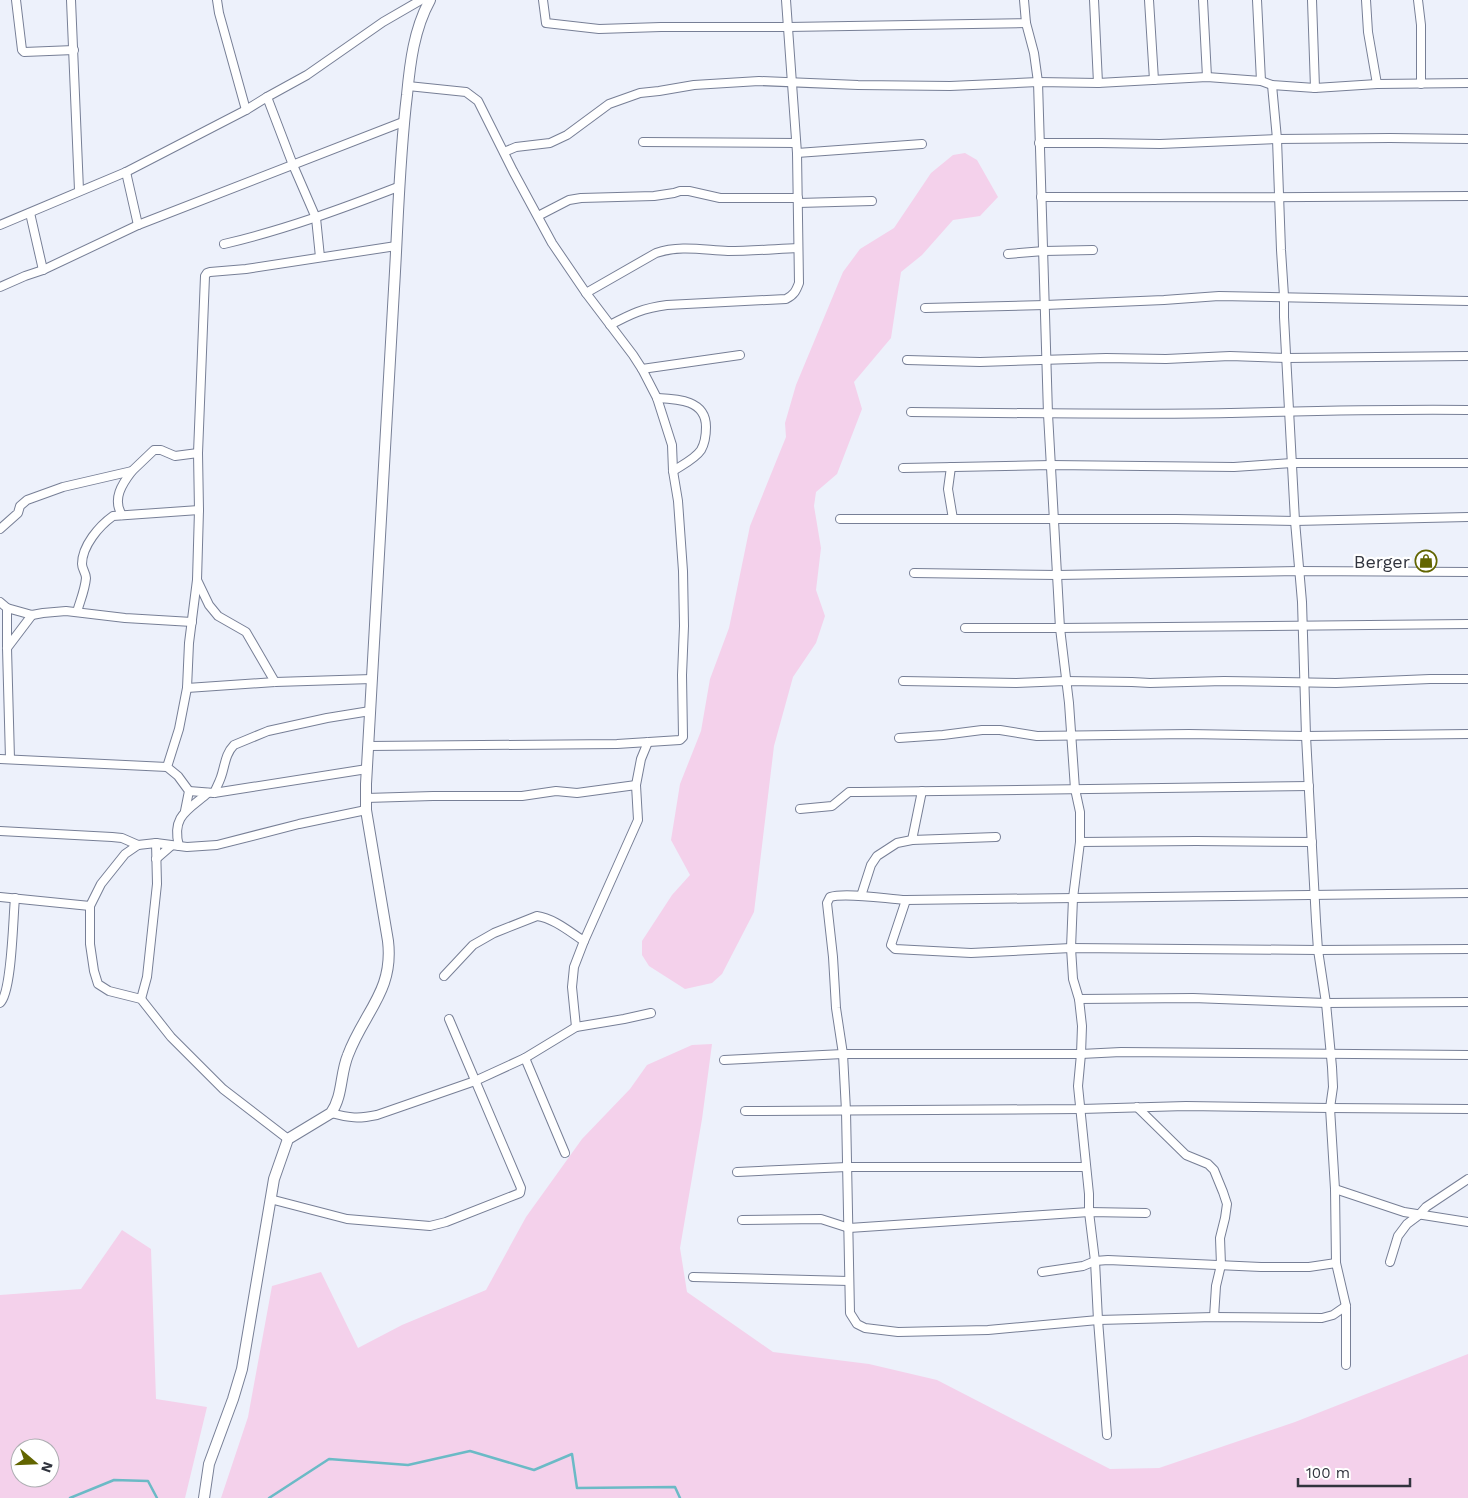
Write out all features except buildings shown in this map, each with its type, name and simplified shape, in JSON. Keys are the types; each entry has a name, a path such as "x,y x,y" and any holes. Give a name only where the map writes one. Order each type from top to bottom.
{"street":[{"path":"16,0 22,50 24,52 74,50"},
{"path":"71,0 79,190"},
{"path":"217,0 246,110"},
{"path":"0,225 79,190 126,172 246,110 307,75 383,22 421,0"},
{"path":"204,1498 209,1464 242,1369 270,1199 278,1165 288,1139 331,1113 335,1107 348,1054 384,985 389,962 388,941 366,810 367,769 403,122 418,26 430,0"},
{"path":"543,0 546,23 599,29 1026,23"},
{"path":"610,325 638,310 650,307 786,299 792,297 796,292 798,283 797,153 786,0"},
{"path":"1024,0 1026,23 1034,53 1038,82 1048,414 1060,628 1075,789 1080,812 1080,842 1076,882 1072,898 1071,948 1073,979 1079,999 1082,1026 1078,1086 1095,1261 1107,1434"},
{"path":"1094,0 1098,83"},
{"path":"1149,0 1154,80"},
{"path":"1203,0 1207,78"},
{"path":"1258,0 1261,81"},
{"path":"1312,0 1315,88"},
{"path":"1366,0 1368,32 1377,84"},
{"path":"1418,0 1421,25 1421,84"},
{"path":"504,152 516,148 550,143 567,136 609,104 640,93 694,85 759,82 931,86 1038,82 1098,83 1207,78 1261,81 1272,85 1315,88 1377,84 1468,82"},
{"path":"1272,85 1277,139 1284,317 1318,950 1326,1002 1332,1067 1330,1108 1335,1189 1336,1263 1346,1306 1346,1365"},
{"path":"368,746 617,744 680,740 683,737 684,596 678,501 673,471 672,445 656,398 642,369 586,293 552,242 478,100 466,92 408,86"},
{"path":"267,97 316,218 320,257"},
{"path":"0,287 43,270 138,225 403,122"},
{"path":"1039,143 1101,142 1160,144 1277,139 1468,139"},
{"path":"643,142 796,143"},
{"path":"797,153 922,144"},
{"path":"126,172 138,225"},
{"path":"224,244 259,236 316,218 398,187"},
{"path":"538,216 568,200 654,196 680,191 689,191 720,198 872,201"},
{"path":"1041,197 1468,196"},
{"path":"30,213 43,270"},
{"path":"167,767 179,728 187,688 197,580 198,453 205,276 207,273 246,269 396,246"},
{"path":"586,293 656,253 666,250 705,248 728,251 798,248"},
{"path":"1008,254 1093,250"},
{"path":"925,308 1045,305 1219,296 1468,301"},
{"path":"642,369 740,355"},
{"path":"907,360 980,362 1230,356 1287,358 1468,356"},
{"path":"656,398 684,401 699,408 704,414 706,421 704,443 700,450 673,471"},
{"path":"911,412 1048,414 1468,410"},
{"path":"122,515 119,510 118,496 120,489 132,471 150,453 158,449 174,456 198,453"},
{"path":"902,468 1051,465 1234,467 1292,463 1468,463"},
{"path":"951,466 948,489 953,520"},
{"path":"0,529 18,513 20,506 27,500 63,487 132,471"},
{"path":"78,612 86,576 82,566 83,559 94,535 106,521 113,516 199,510"},
{"path":"840,519 1295,521 1468,517"},
{"path":"914,573 1057,575 1299,571 1468,572"},
{"path":"197,580 209,605 218,616 246,632 275,682"},
{"path":"0,602 7,608 32,615 78,612 125,618 192,622"},
{"path":"7,608 10,759"},
{"path":"7,648 32,615"},
{"path":"965,628 1468,624"},
{"path":"187,688 275,682 372,679"},
{"path":"903,681 1016,683 1066,681 1150,684 1224,681 1353,683 1468,679"},
{"path":"185,810 211,793 221,777 226,758 234,745 268,731 370,710"},
{"path":"900,738 943,736 982,730 1000,730 1037,736 1468,734"},
{"path":"576,1027 574,967 638,820 636,785 641,759 648,742"},
{"path":"0,758 167,767 178,776 190,791 211,793 367,769"},
{"path":"366,798 522,796 636,785"},
{"path":"800,808 832,806 849,792 1309,786"},
{"path":"156,859 175,846 176,827 185,810 190,791"},
{"path":"912,840 922,791"},
{"path":"288,1139 223,1089 171,1037 141,999 109,990 98,984 90,944 90,906 101,884 125,854 138,845 156,843 187,848 217,845 298,824 366,810"},
{"path":"0,831 122,838 138,845"},
{"path":"861,896 870,865 877,856 897,843 912,840 996,837"},
{"path":"122,838 125,854"},
{"path":"1080,842 1312,842"},
{"path":"141,999 148,977 156,884 156,843"},
{"path":"1346,1306 1322,1318 1214,1316 1098,1320 988,1330 898,1332 865,1328 857,1324 850,1312 843,1054 836,1008 827,903 830,897 835,895 906,900 1468,894"},
{"path":"0,897 90,906"},
{"path":"0,1003 5,995 9,973 15,898"},
{"path":"906,900 891,945 895,949 972,953 1071,948 1468,949"},
{"path":"444,976 473,945 494,933 537,916 557,924 584,941"},
{"path":"1079,999 1193,998 1326,1002 1468,1002"},
{"path":"331,1113 348,1118 377,1115 475,1081 525,1058 576,1027 624,1019 651,1012"},
{"path":"270,1199 347,1219 430,1226 520,1193 521,1188 449,1019"},
{"path":"724,1060 843,1054 1081,1054 1121,1052 1468,1055"},
{"path":"525,1058 565,1153"},
{"path":"745,1111 1081,1109 1186,1106 1468,1109"},
{"path":"1137,1107 1186,1155 1208,1164 1214,1170 1227,1204 1220,1238 1221,1265 1216,1286 1214,1316"},
{"path":"738,1172 847,1167 1086,1167"},
{"path":"1390,1262 1398,1236 1407,1224 1419,1215 1426,1206 1460,1186 1468,1179"},
{"path":"1335,1189 1404,1212 1468,1222"},
{"path":"742,1220 821,1219 849,1228 1089,1212 1146,1213"},
{"path":"1042,1272 1084,1266 1095,1261 1108,1260 1308,1267 1336,1263"},
{"path":"693,1277 849,1281"}],"shaded area":[{"path":"965,153 977,160 998,197 980,216 953,220 922,255 901,272 891,338 854,382 862,409 837,474 816,492 814,506 821,548 816,590 825,616 816,643 793,677 774,746 754,912 722,974 712,983 685,989 649,966 642,955 642,941 672,895 690,875 671,840 680,784 701,731 710,679 729,628 750,526 786,437 785,423 796,385 843,272 860,249 894,228 931,173 953,155"},
{"path":"712,1044 702,1119 680,1248 687,1292 773,1352 869,1364 937,1380 1110,1469 1159,1468 1295,1422 1468,1354 1468,1498 221,1498 248,1417 272,1286 321,1272 358,1348 402,1325 486,1290 526,1217 582,1139 630,1089 647,1065 692,1045"},
{"path":"122,1230 151,1249 156,1399 207,1407 185,1498 0,1498 0,1295 81,1289"}],"waterway":[{"path":"269,1498 329,1459 408,1465 470,1451 534,1470 572,1454 577,1488 675,1487 680,1498"},
{"path":"70,1498 114,1480 148,1481 157,1498"}],"place":[{"name":"Berger","path":"1426,561"}]}
